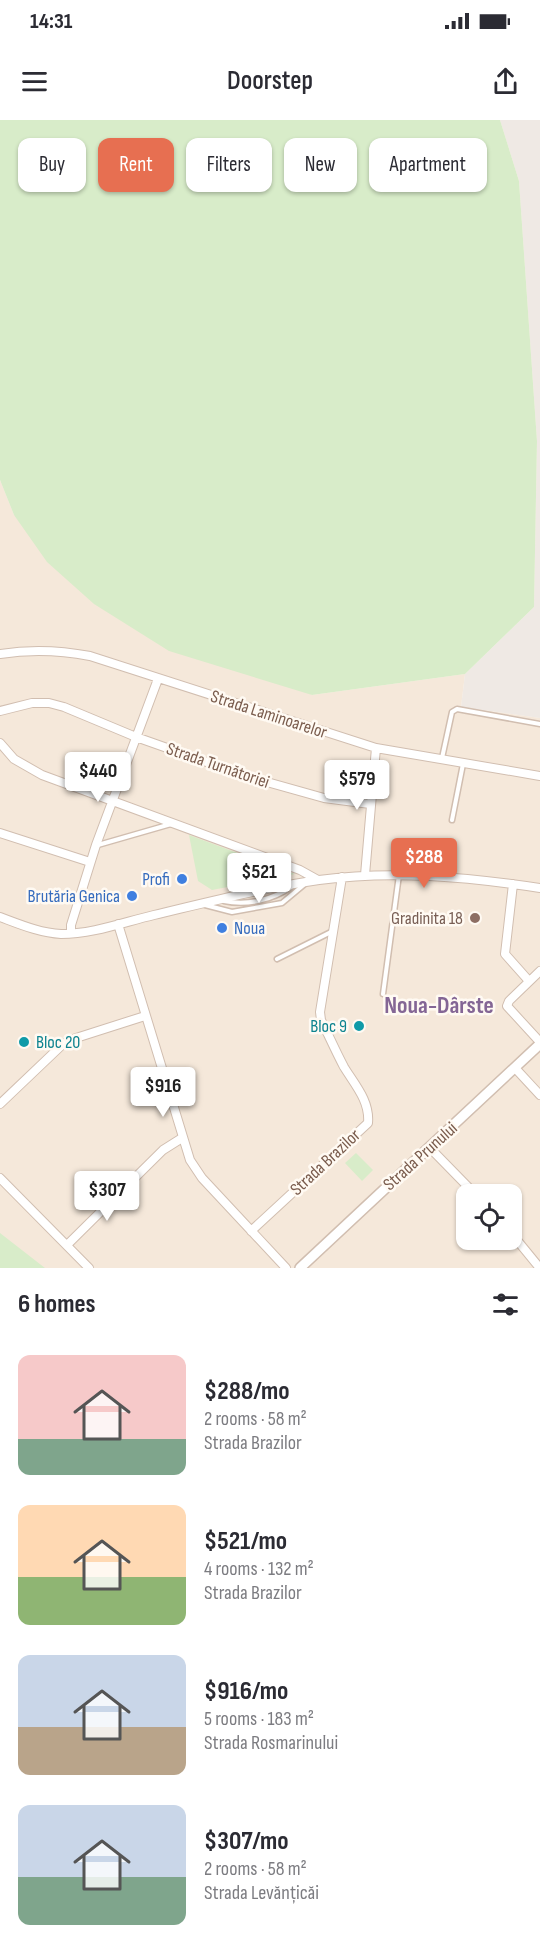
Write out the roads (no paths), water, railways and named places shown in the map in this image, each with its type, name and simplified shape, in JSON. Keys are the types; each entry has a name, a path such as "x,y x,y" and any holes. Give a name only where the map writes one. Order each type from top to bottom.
{"street":[{"name":"Strada Laminoarelor","path":"0,654 37,649 90,656 376,748 540,776"},
{"path":"72,933 71,925 90,862 158,679"},
{"name":"Strada Turnătoriei","path":"0,711 32,703 64,707 136,737 289,790 324,798 370,804"},
{"path":"0,743 14,759 42,775 300,870 319,880"},
{"path":"365,875 376,748"},
{"path":"0,833 90,862"},
{"path":"0,917 49,932 72,933 294,884 365,875 400,875 540,888"},
{"name":"Strada Brazilor","path":"251,1231 368,1123 369,1111 363,1097 344,1067 321,1020 320,1012 342,878"},
{"path":"513,884 505,954 529,981"},
{"path":"118,924 182,1138 195,1169 286,1268"},
{"path":"540,971 509,1001 507,1006 540,1043"},
{"path":"0,1104 63,1044 145,1016"},
{"name":"Strada Prunului","path":"300,1268 540,1043"},
{"path":"515,1068 540,1095"},
{"path":"67,1245 168,1145 182,1138"},
{"path":"430,1148 465,1184"},
{"path":"0,1178 89,1268"},
{"path":"522,1246 539,1267"}],"lane":[{"path":"441,760 452,712 456,709 540,724"},
{"path":"453,820 463,764"},
{"path":"96,845 175,823"},
{"path":"383,994 400,875"},
{"path":"201,904 232,912 282,903 307,882"},
{"path":"277,958 333,930"}],"place":[{"name":"Profi","path":"182,879"},
{"name":"Brutăria Genica","path":"132,896"},
{"name":"Gradinita 18","path":"475,918"},
{"name":"Noua","path":"222,928"},
{"name":"Bloc 9","path":"359,1026"},
{"name":"Bloc 20","path":"24,1042"}],"district":[{"name":"Noua-Dârste","path":"439,1005"}]}
